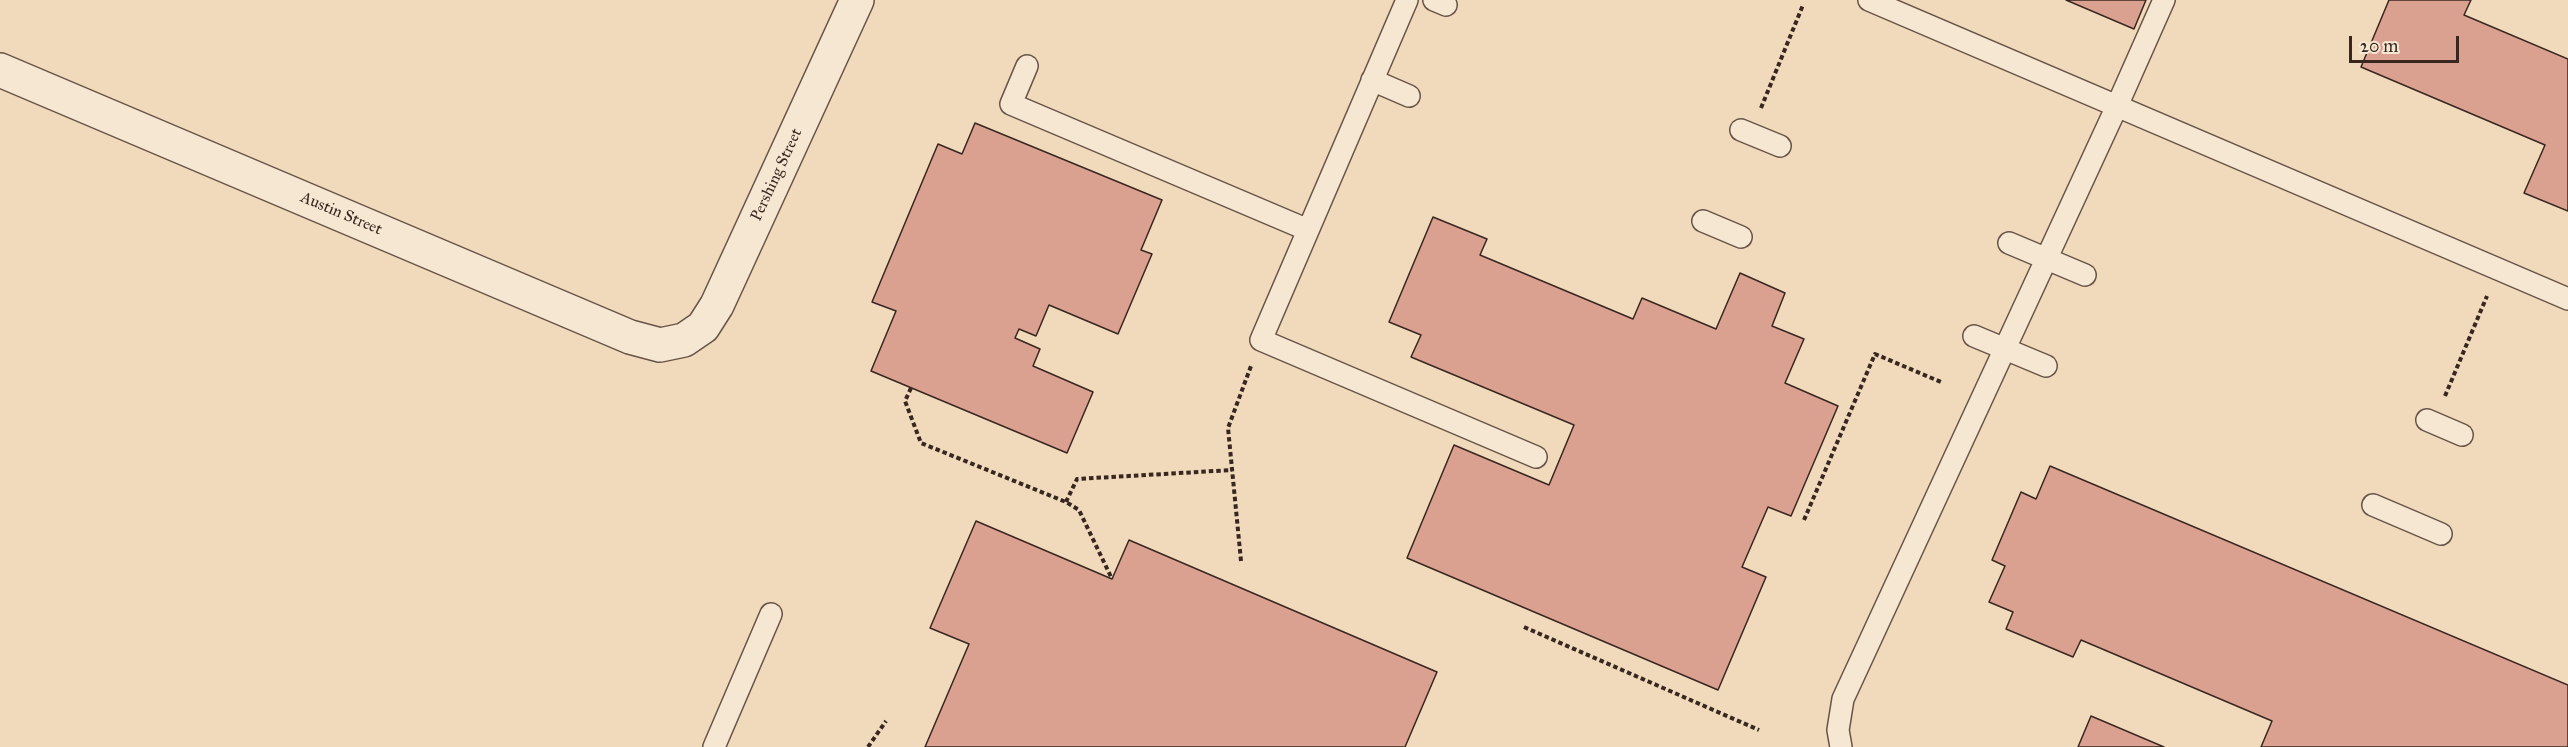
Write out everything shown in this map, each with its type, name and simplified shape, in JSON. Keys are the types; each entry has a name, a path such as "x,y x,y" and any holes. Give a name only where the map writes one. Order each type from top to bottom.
{"street":[{"name":"Pershing Street","path":"684,340 703,327 717,306 857,0"},
{"name":"Austin Street","path":"0,70 630,337 660,345 684,340"}],"lane":[{"path":"1407,0 1261,340 1536,457"},
{"path":"1869,0 2568,299"},
{"path":"1841,747 1838,730 1843,699 2164,0"},
{"path":"1028,66 1011,104 1308,230"},
{"path":"1372,80 1408,96"},
{"path":"1741,130 1780,146"},
{"path":"1703,221 1741,237"},
{"path":"2009,243 2085,275"},
{"path":"1974,336 2046,366"},
{"path":"2427,420 2462,435"},
{"path":"2373,505 2441,534"},
{"path":"714,747 771,614"}],"path":[{"path":"1759,112 1803,5"},
{"path":"2443,401 2487,297"},
{"path":"1241,561 1228,428 1261,340"},
{"path":"1804,520 1875,354 1941,382"},
{"path":"911,388 905,401 921,443 1066,502 1079,510 1112,579"},
{"path":"1066,502 1077,479 1232,470"},
{"path":"1524,627 1759,730"},
{"path":"868,747 886,721"}],"building":[{"path":"2066,0 2146,0 2134,29"},
{"path":"2389,0 2471,0 2464,15 2568,59 2568,211 2524,193 2545,145 2361,67"},
{"path":"975,123 1162,200 1141,250 1152,254 1118,334 1049,305 1036,336 1019,329 1015,338 1040,349 1033,366 1093,392 1067,453 871,371 896,311 872,302 938,144 962,154"},
{"path":"1433,217 1487,239 1480,255 1633,319 1642,298 1716,329 1740,273 1785,293 1772,326 1804,339 1785,383 1838,406 1791,516 1768,507 1742,567 1766,577 1718,690 1407,558 1454,445 1549,485 1574,425 1411,357 1421,335 1389,322"},
{"path":"2050,466 2568,685 2568,747 2261,747 2272,721 2081,640 2073,657 2006,629 2013,612 1989,602 2005,566 1992,560 2021,492 2036,499"},
{"path":"976,521 1112,579 1129,540 1437,672 1405,747 925,747 969,644 930,628"},
{"path":"2091,716 2164,747 2078,747"}]}
